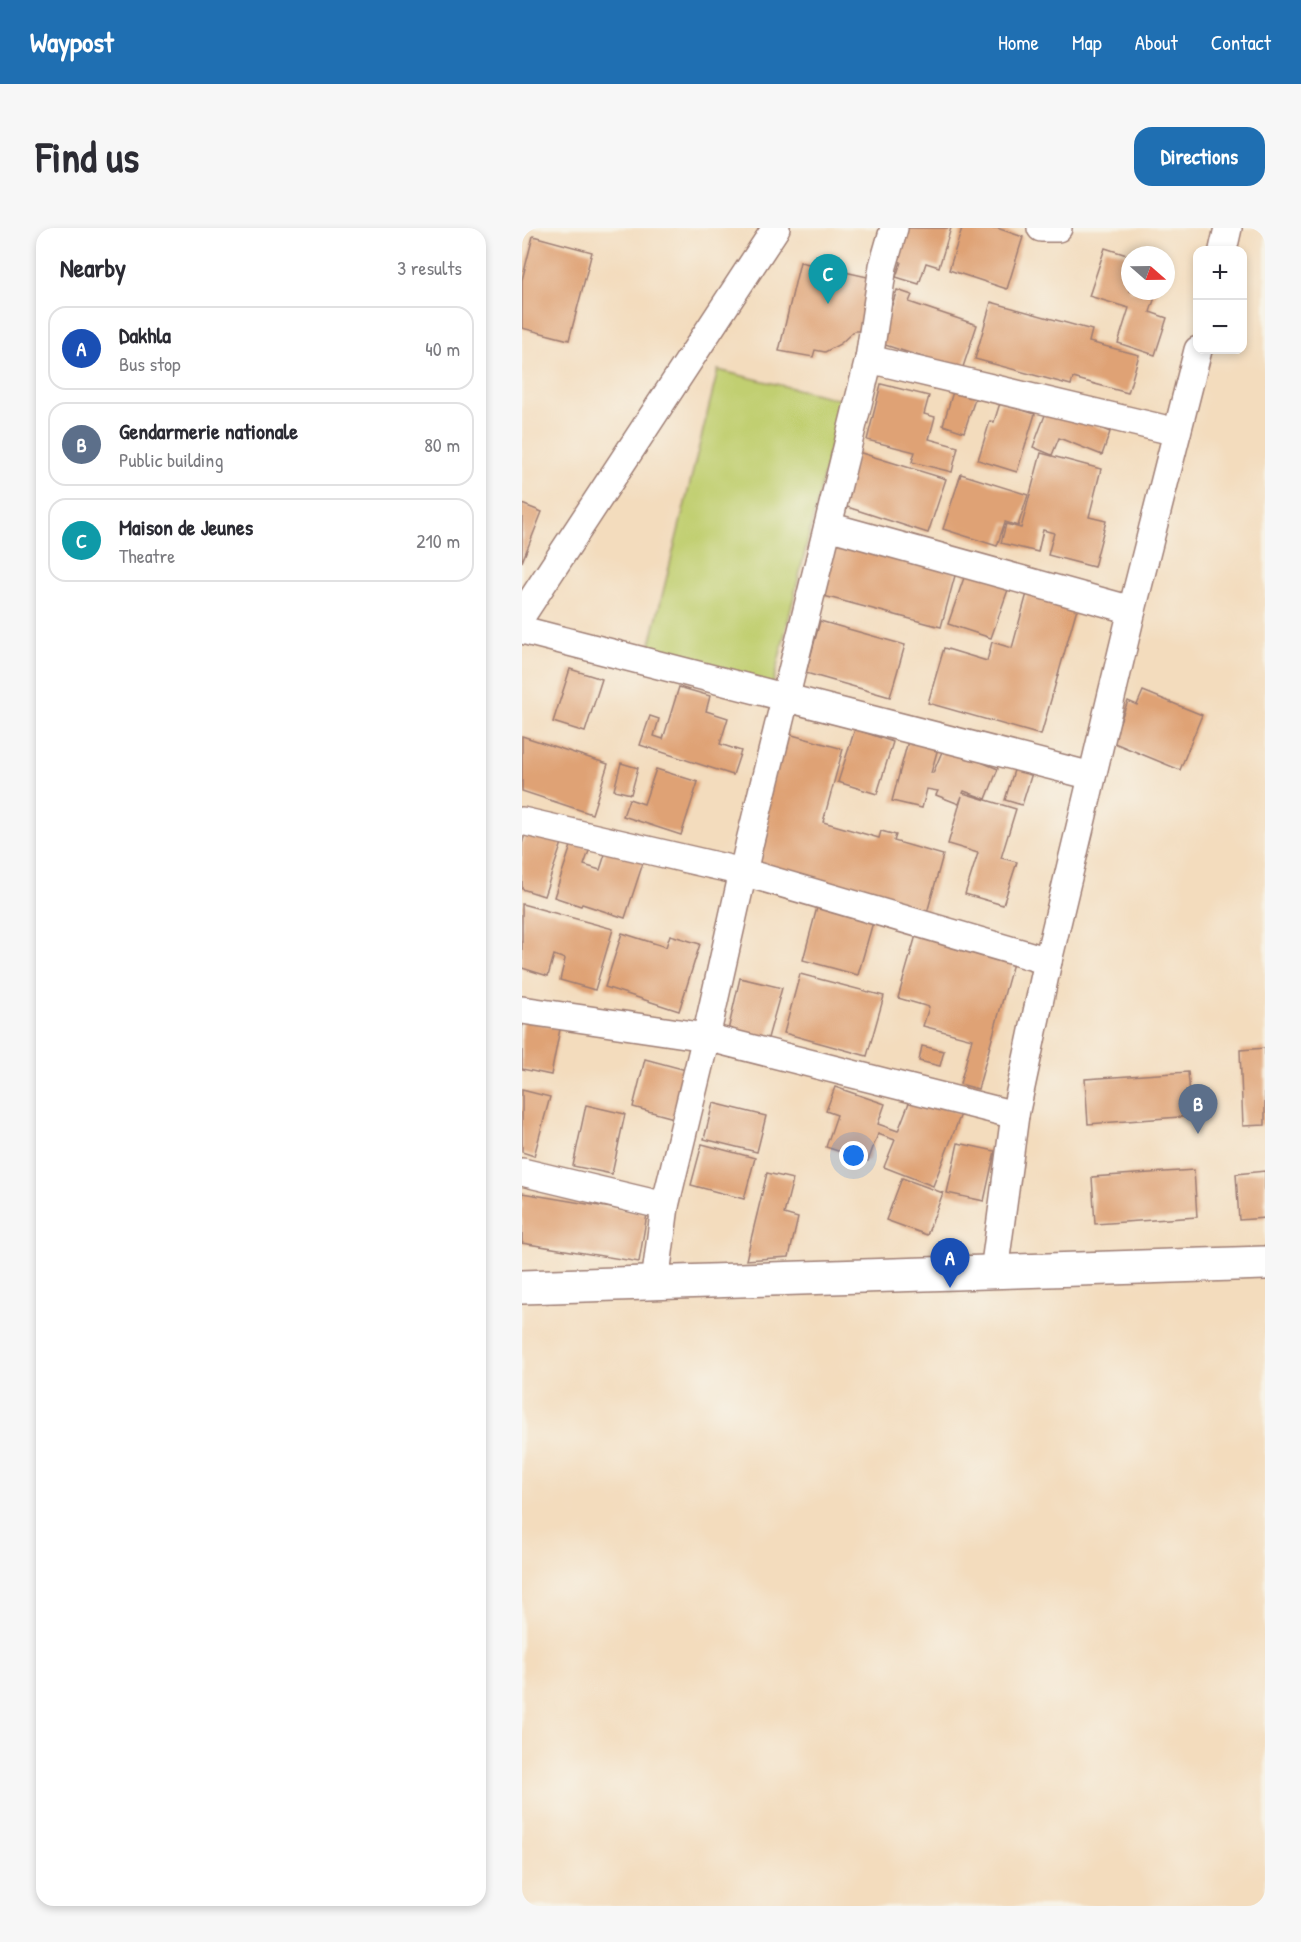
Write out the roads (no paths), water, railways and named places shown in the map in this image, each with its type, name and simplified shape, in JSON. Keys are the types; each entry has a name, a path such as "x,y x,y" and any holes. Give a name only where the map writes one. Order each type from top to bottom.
{"main road":[{"path":"522,1287 1265,1263"}],"street":[{"path":"522,615 776,228"},
{"path":"655,1283 665,1206 743,872 869,360 883,266 894,228"},
{"path":"1223,246 1228,228"},
{"path":"994,1272 1015,1115 1048,961 1132,610 1197,354"},
{"path":"869,360 1177,432"},
{"path":"828,526 1132,610"},
{"path":"522,630 1092,776"},
{"path":"522,822 743,872 1048,961"},
{"path":"522,1010 706,1037 1015,1115"},
{"path":"522,1172 665,1206"}],"place":[{"name":"Maison de Jeunes","path":"828,304"},
{"name":"Gendarmerie nationale","path":"1198,1134"},
{"name":"Dakhla","path":"950,1288"}]}
